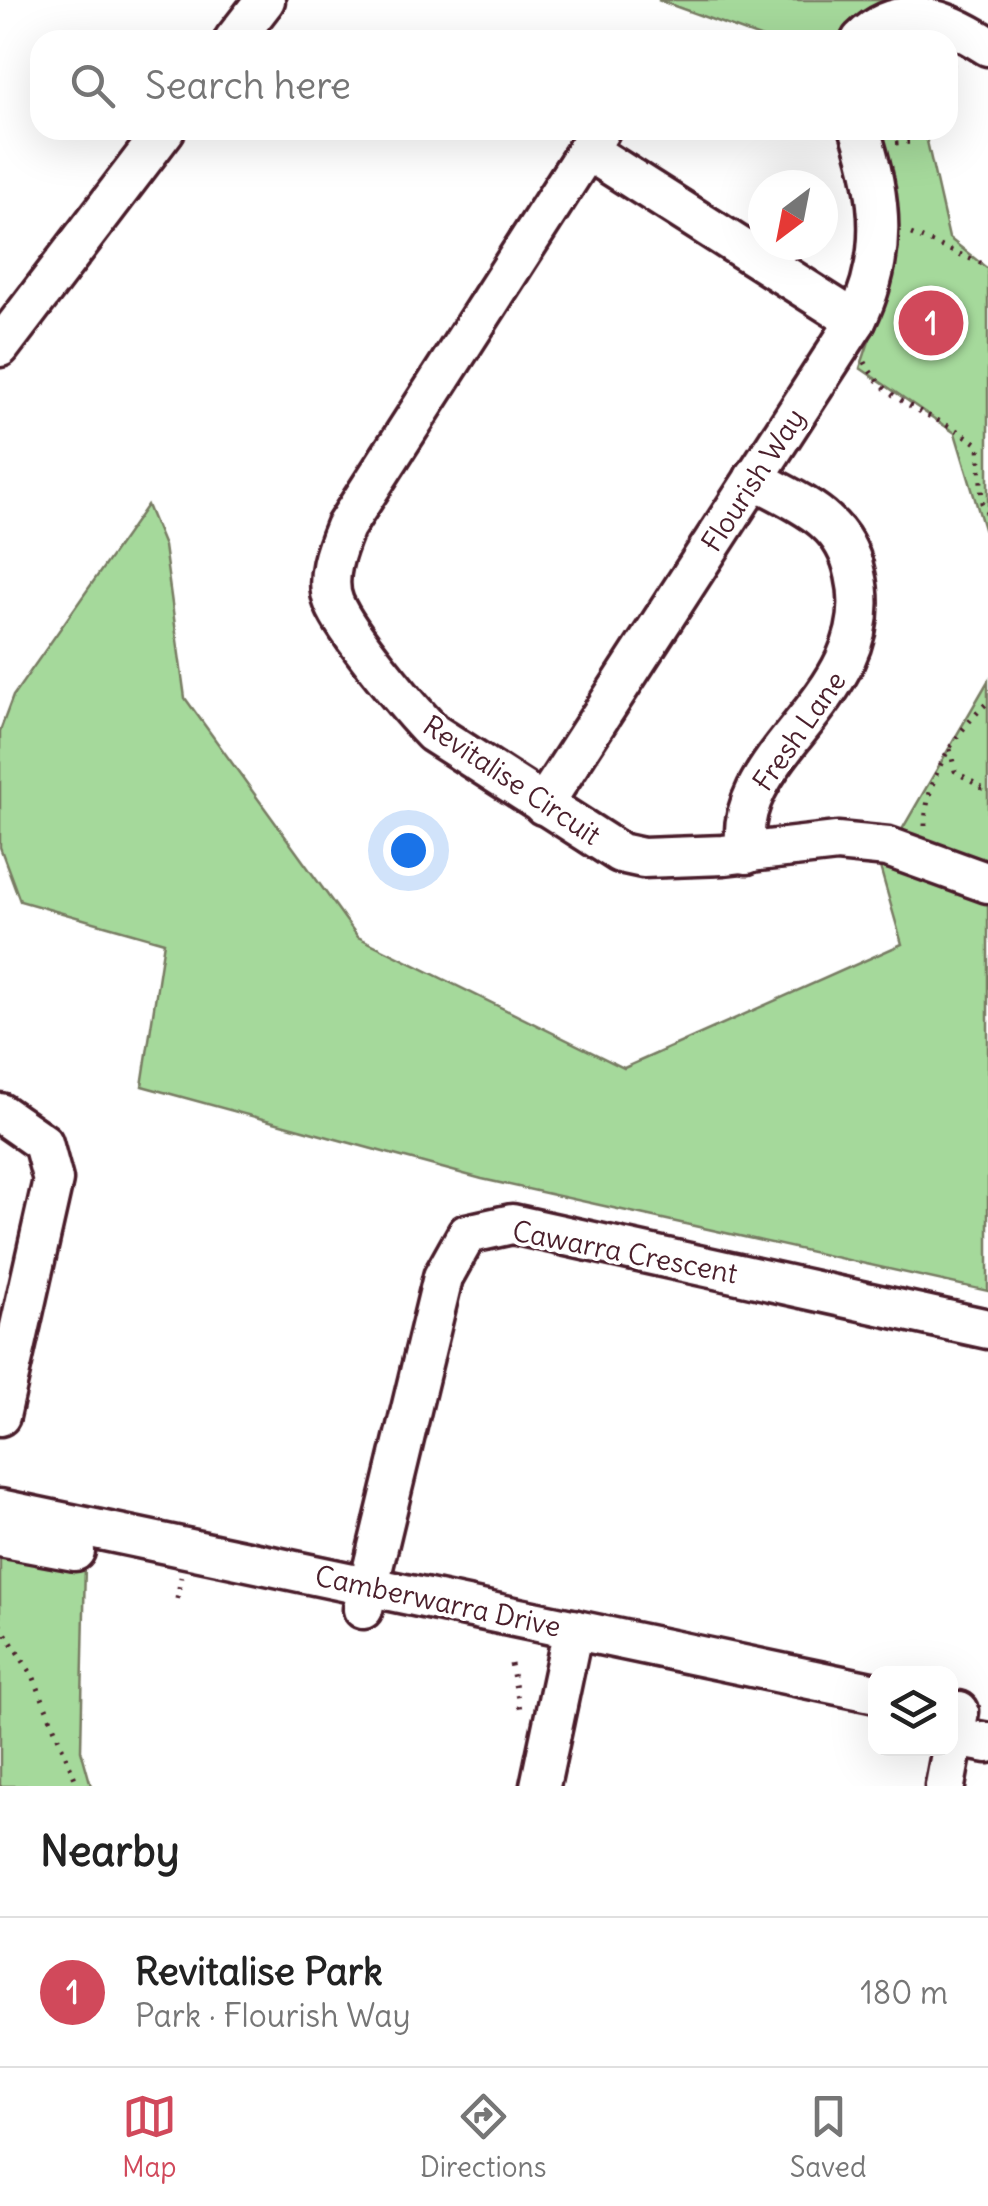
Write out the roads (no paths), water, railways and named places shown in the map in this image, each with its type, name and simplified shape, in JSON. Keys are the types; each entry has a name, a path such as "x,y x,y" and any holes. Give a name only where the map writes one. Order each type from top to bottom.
{"street":[{"path":"242,30 264,0"},
{"path":"876,30 891,20 918,13 945,21 952,30"},
{"path":"0,347 157,140"},
{"path":"594,140 856,321"},
{"name":"Revitalise Circuit","path":"594,140 345,528 330,576 333,602 408,706 433,733 620,853 643,858 747,854 837,842 888,847 988,883"},
{"name":"Flourish Way","path":"543,805 856,321 872,289 881,222 875,140"},
{"name":"Fresh Lane","path":"747,854 742,831 746,812 760,784 852,654 860,594 843,540 825,520 754,478"},
{"path":"0,1113 43,1143 52,1180 0,1416"},
{"name":"Cawarra Crescent","path":"366,1598 443,1277 467,1234 512,1224 988,1329"},
{"name":"Camberwarra Drive","path":"0,1509 366,1598 571,1640 868,1692"},
{"name":"Camberwarra Drive","path":"0,1537 366,1598"},
{"path":"540,1786 571,1640"},
{"name":"Camberwarra Drive","path":"571,1640 868,1715"},
{"path":"945,1786 965,1725"}],"place":[{"name":"Revitalise Park","path":"931,323"}]}
